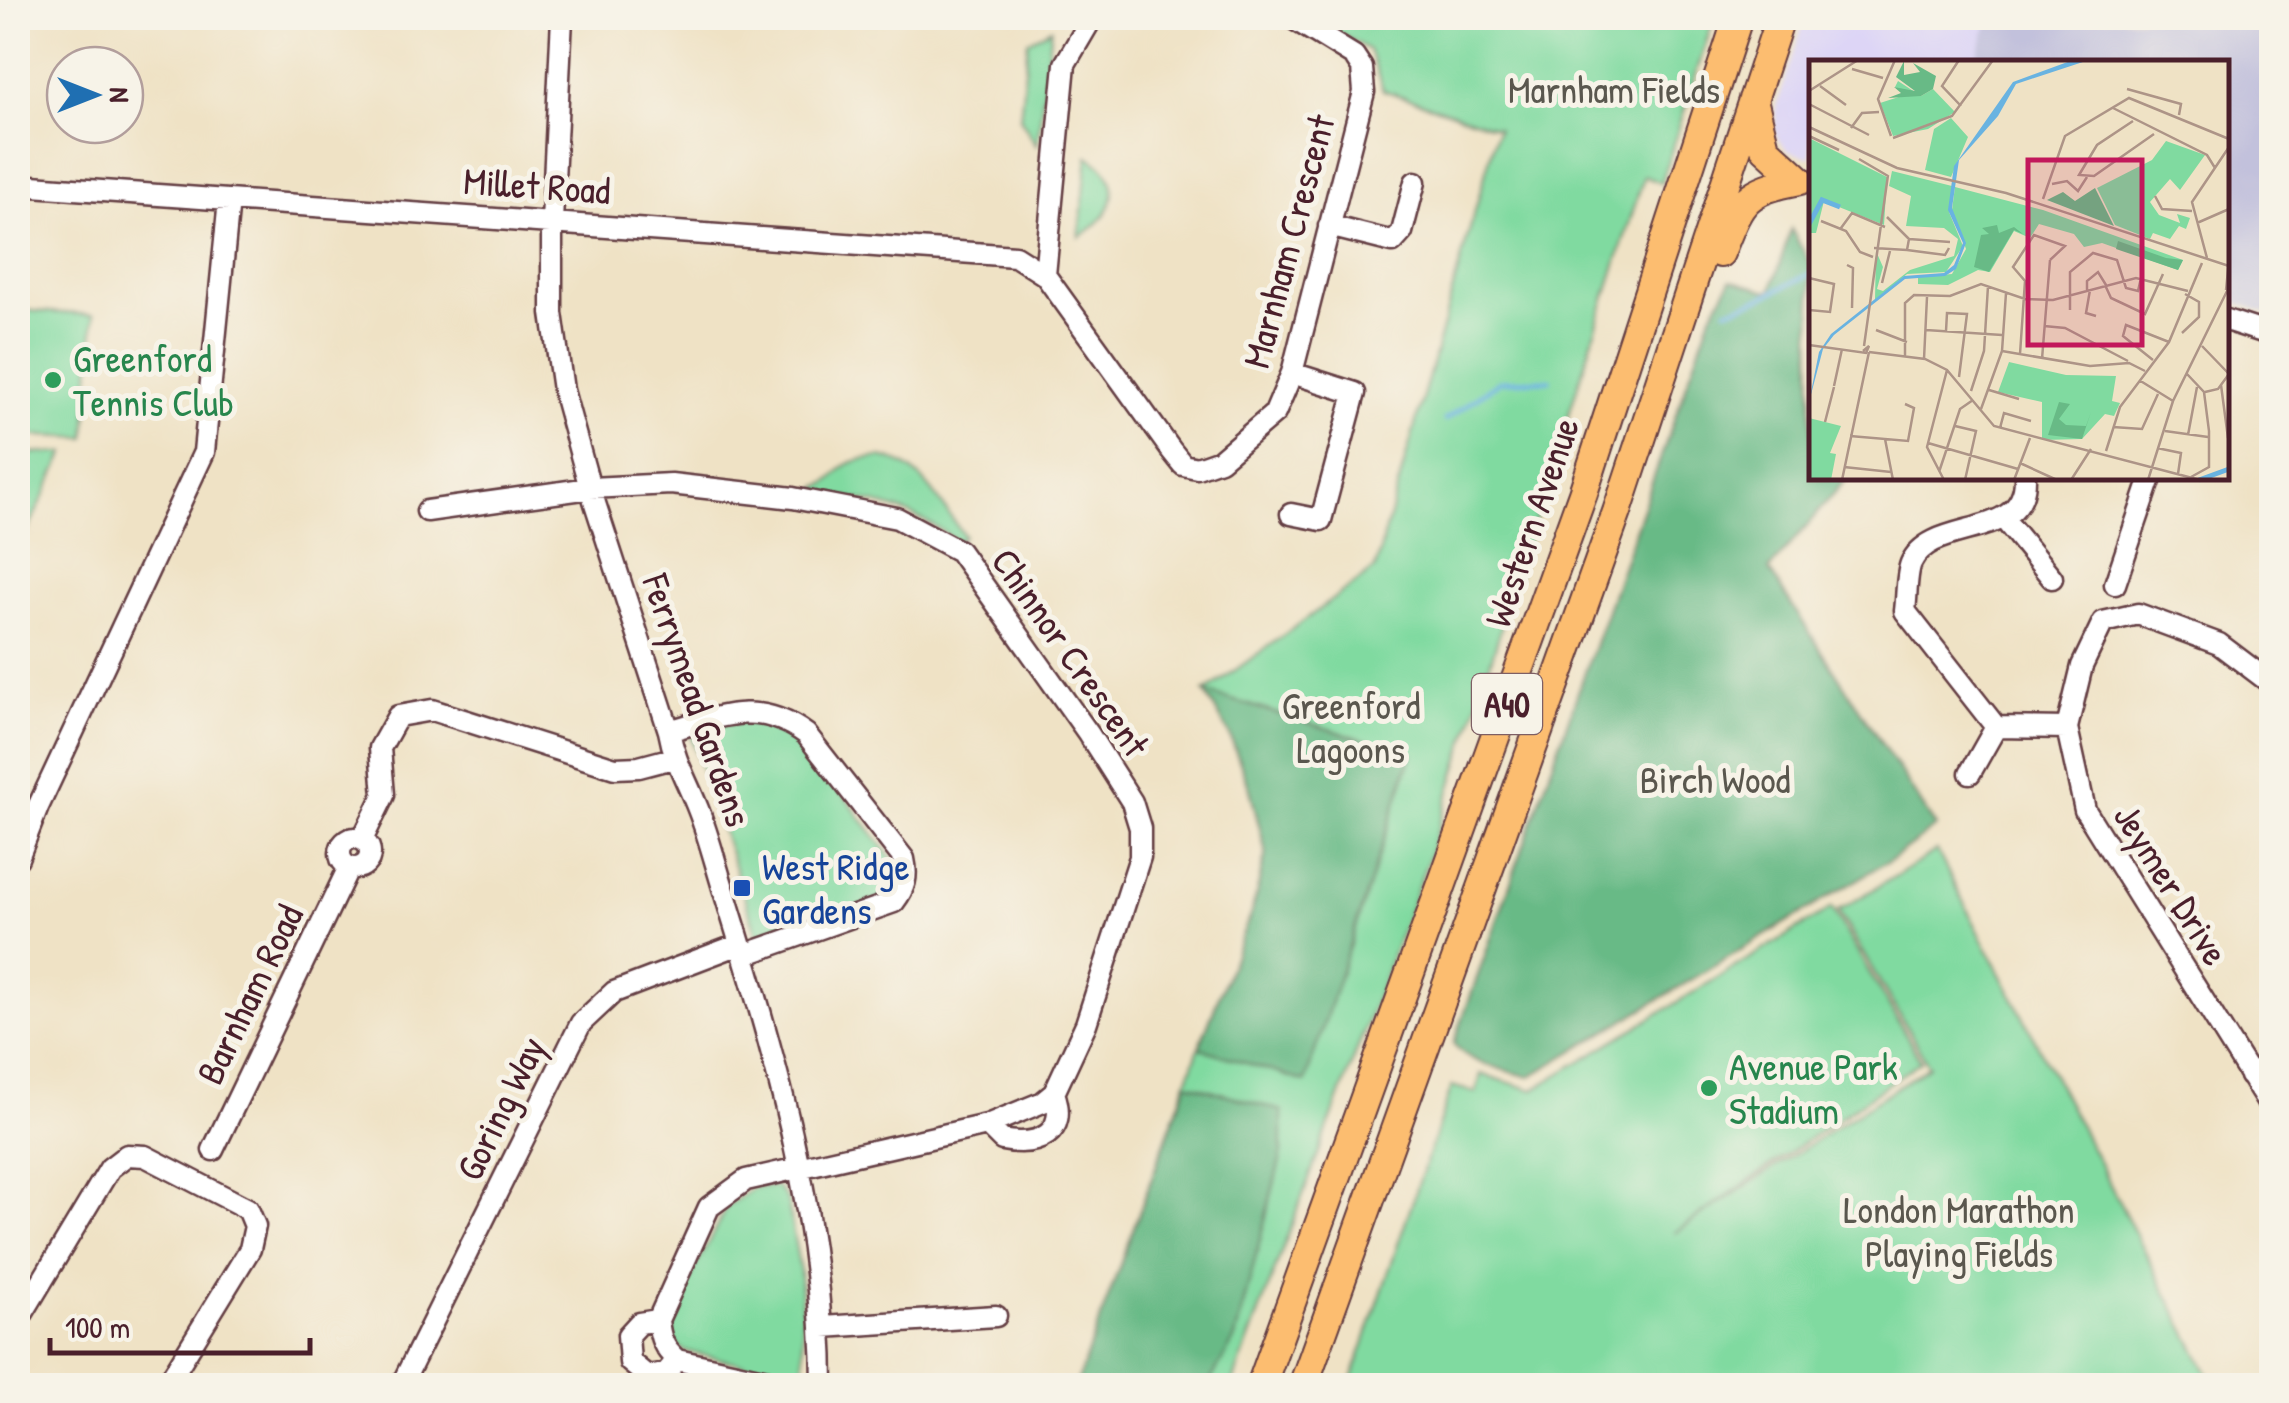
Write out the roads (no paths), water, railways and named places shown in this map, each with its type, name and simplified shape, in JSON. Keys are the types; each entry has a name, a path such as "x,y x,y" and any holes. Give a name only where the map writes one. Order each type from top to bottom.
{"highway":[{"name":"Western Avenue","path":"1261,1386 1583,494 1738,18"},
{"name":"Western Avenue","path":"1303,1386 1617,512 1780,18"},
{"path":"1753,97 1765,148 1806,182"},
{"path":"1617,512 1738,207 1762,187 1806,182"}],"street":[{"name":"Ferrymead Gardens","path":"562,18 552,221 552,312 563,390 590,488 669,731 674,758 698,809 742,950 800,1168 814,1243 823,1327 823,1386"},
{"path":"1045,275 1065,64 1092,18"},
{"name":"Marnham Crescent","path":"1045,275 1183,464 1197,468 1220,460 1275,413 1292,373 1364,92 1362,68 1354,56 1292,18"},
{"path":"1329,226 1393,242 1402,232 1415,182"},
{"name":"Millet Road","path":"18,185 1016,256 1045,275"},
{"path":"18,858 38,807 204,452 229,200"},
{"path":"2229,321 2272,335"},
{"path":"1291,514 1320,520 1355,394 1292,373"},
{"path":"1996,727 1905,611 1911,563 1925,546 2004,519 2018,502 2025,480"},
{"path":"2115,584 2150,480"},
{"name":"Chinnor Crescent","path":"427,512 590,488 670,484 793,498 897,518 959,551 1088,733 1132,802 1140,828 1140,857 1086,1024 1054,1093 1060,1108 1059,1120 1048,1134 1033,1142 1002,1140 987,1125"},
{"path":"2004,519 2052,578"},
{"name":"Jeymer Drive","path":"2272,684 2220,644 2138,614 2104,622 2082,666 2068,728 2085,810 2272,1110"},
{"name":"Barnham Road","path":"213,1150 349,867 359,868 368,862 370,852 362,840 384,794 380,748 398,716 432,710 615,768 639,767 674,758"},
{"path":"669,731 728,714 764,712 791,723 806,734 904,860 904,890 894,902 742,950"},
{"path":"1996,727 2068,728"},
{"path":"1970,772 1996,727"},
{"name":"Goring Way","path":"401,1386 582,1023 614,992 742,950"},
{"path":"2250,1076 2272,1062"},
{"path":"795,1386 677,1360 666,1351 659,1336 658,1320 709,1206 746,1180 987,1125 1043,1102 1054,1093"},
{"path":"18,1320 110,1168 127,1155 145,1156 248,1209 255,1226 250,1249 166,1386"},
{"path":"823,1327 996,1316"},
{"path":"658,1320 639,1323 628,1336 630,1362 647,1376 666,1373 677,1360"}],"waterway":[{"path":"1727,310 1809,274"},
{"path":"1445,420 1500,381 1550,380"}],"place":[{"name":"Greenford Tennis Club","path":"53,380"},
{"name":"West Ridge Gardens","path":"742,888"},
{"name":"Avenue Park Stadium","path":"1709,1088"}],"park label":[{"name":"Marnham Fields","path":"1614,89"},
{"name":"Greenford Lagoons","path":"1351,727"},
{"name":"Birch Wood","path":"1715,779"},
{"name":"London Marathon Playing Fields","path":"1959,1231"}]}
